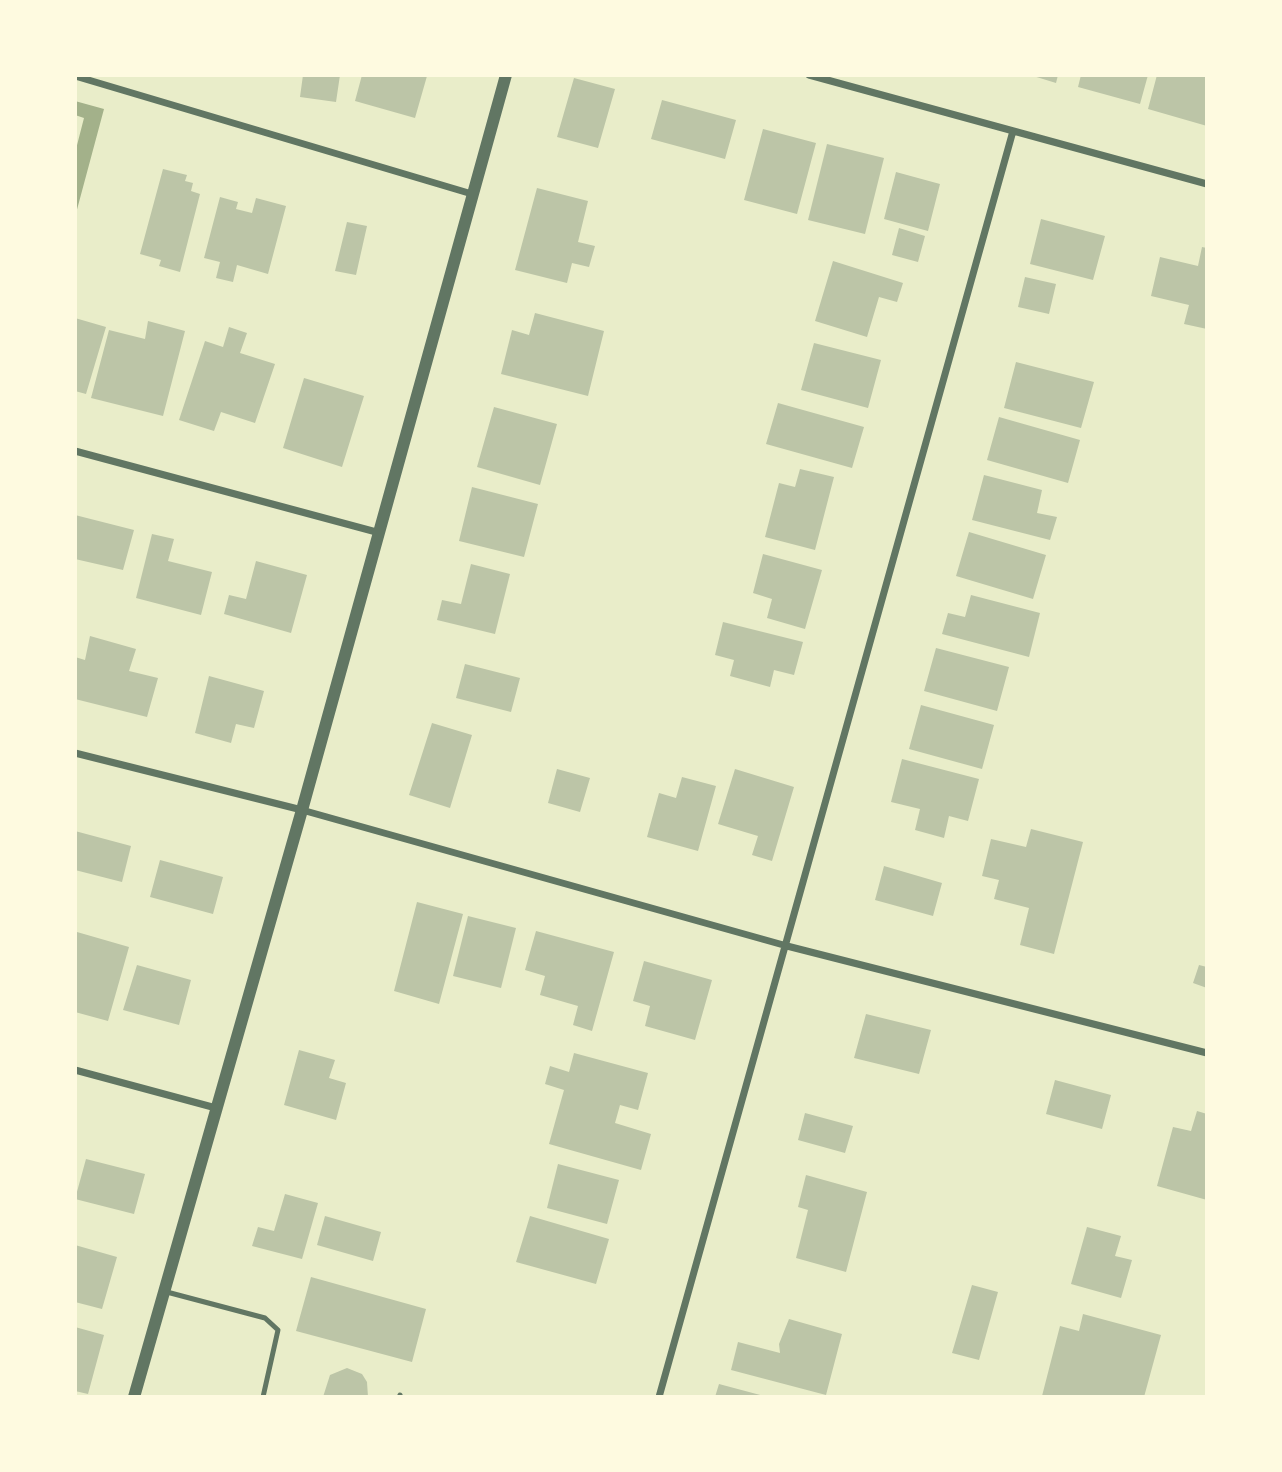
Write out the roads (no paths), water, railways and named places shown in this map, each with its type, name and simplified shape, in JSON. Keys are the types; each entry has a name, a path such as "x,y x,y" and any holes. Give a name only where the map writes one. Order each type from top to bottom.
{"street":[{"path":"134,1397 380,533 506,75"},
{"path":"809,75 1207,184"},
{"path":"75,76 472,194"},
{"path":"659,1397 1013,131"},
{"path":"75,451 380,533"},
{"path":"75,753 302,810 787,946 1207,1053"},
{"path":"75,1070 216,1108"}],"lane":[{"path":"163,1292 265,1318 272,1324 278,1331 263,1397"}]}
